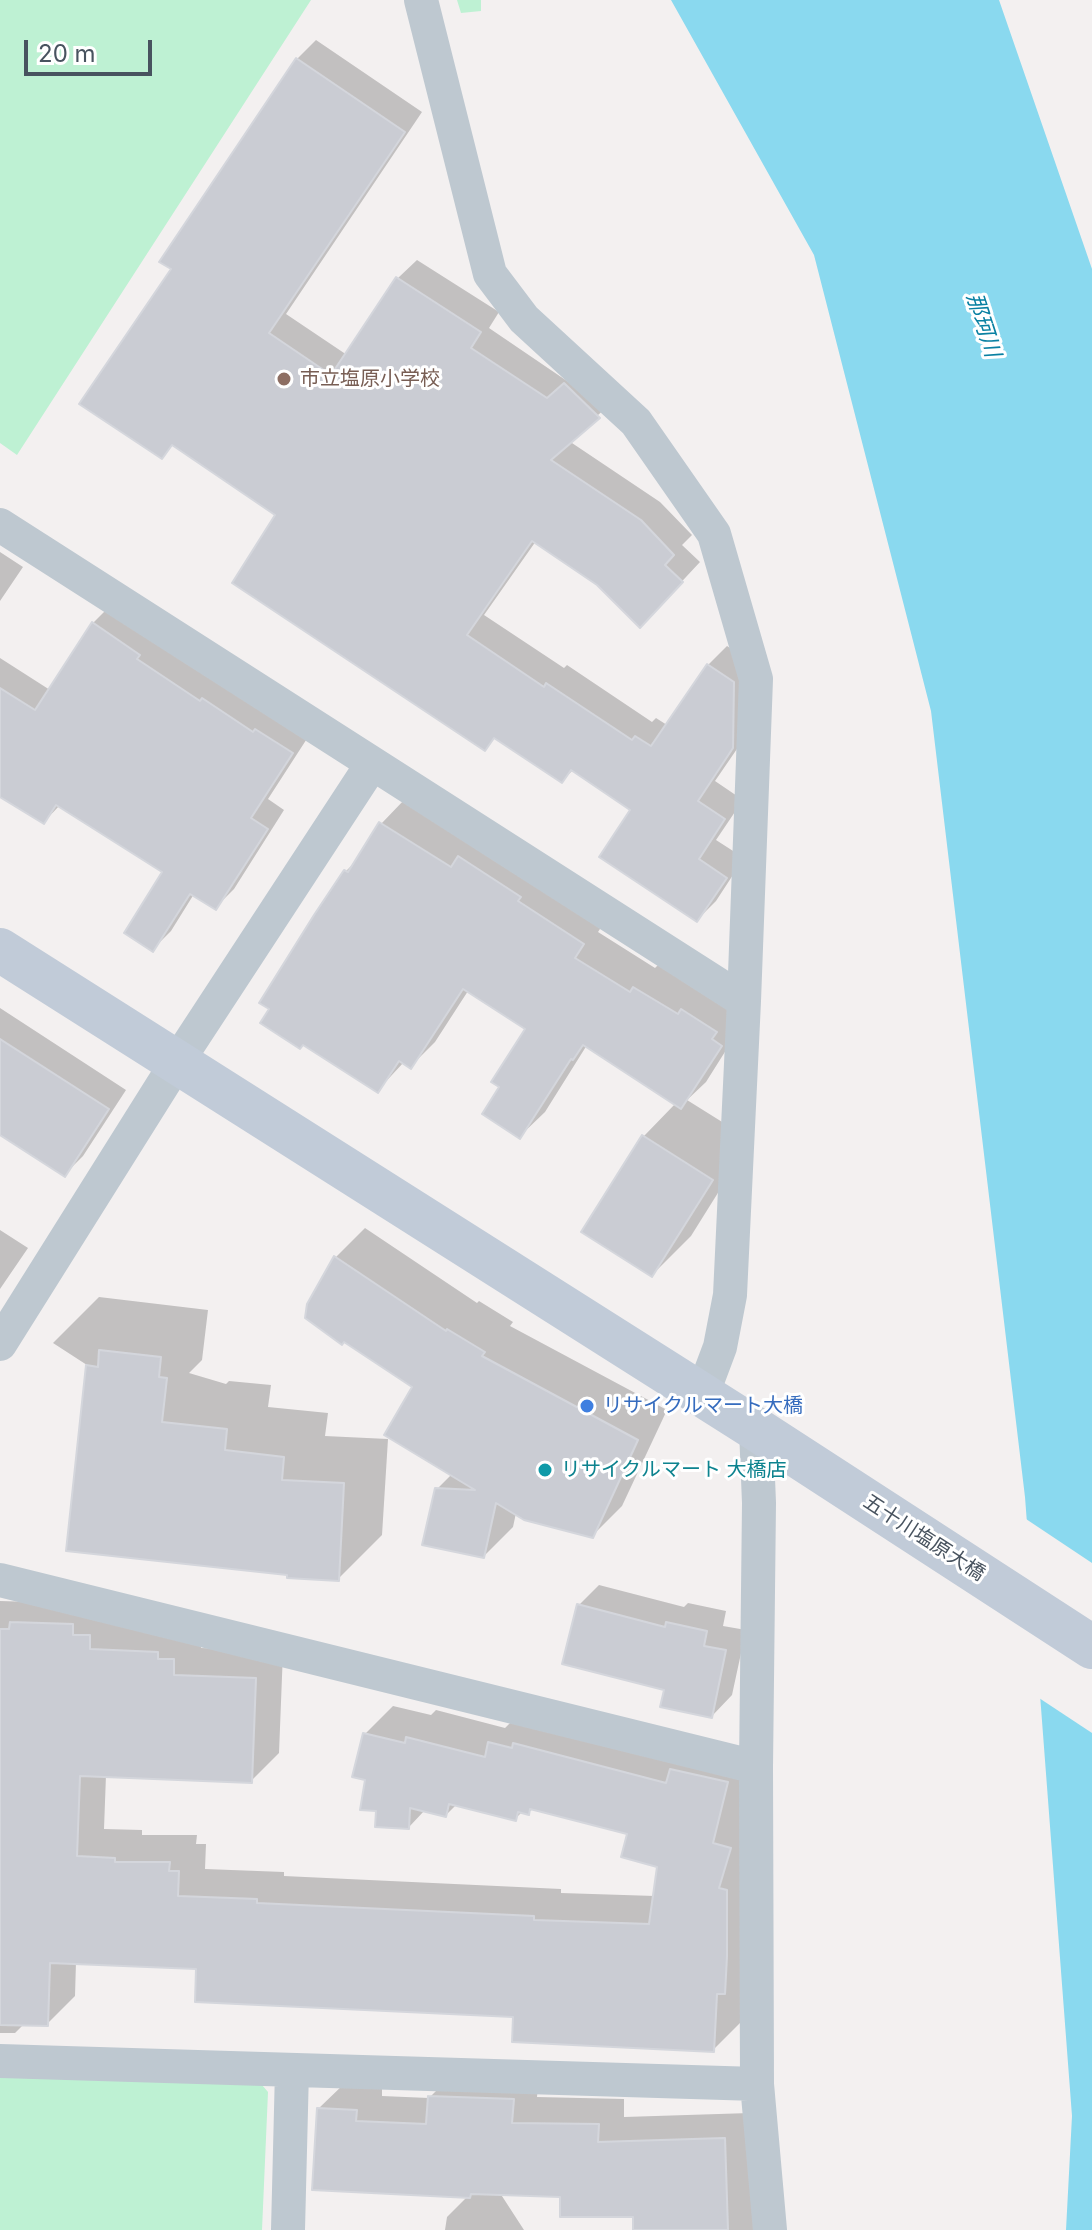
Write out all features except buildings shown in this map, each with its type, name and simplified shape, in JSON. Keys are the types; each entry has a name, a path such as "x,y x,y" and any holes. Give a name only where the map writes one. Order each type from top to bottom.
{"street":[{"path":"421,0 490,274 524,319 636,422 714,534 756,679 730,1295 720,1347 702,1395"},
{"path":"0,525 744,1001"},
{"path":"0,1344 177,1062 372,764"},
{"name":"五十川塩原大橋","path":"0,950 756,1429 1092,1647"},
{"path":"756,1429 759,1503 757,2084 770,2230"},
{"path":"0,1580 756,1767"},
{"path":"0,2061 757,2084"},
{"path":"288,2230 292,2070"}],"green space":[{"path":"0,0 311,0 17,455 0,443"},
{"path":"457,0 481,0 481,11 461,13"},
{"path":"0,2078 257,2079 268,2092 262,2230 0,2230"}],"water":[{"name":"那珂川","path":"671,0 999,0 1092,269 1092,2230 1066,2230 1072,2116 1025,1497 931,711 814,255"}],"pier":[{"path":"1023,1517 1092,1563 1092,1733 1036,1696"}],"place":[{"name":"市立塩原小学校","path":"284,379"},
{"name":"リサイクルマート大橋","path":"587,1406"},
{"name":"リサイクルマート 大橋店","path":"545,1470"}]}
